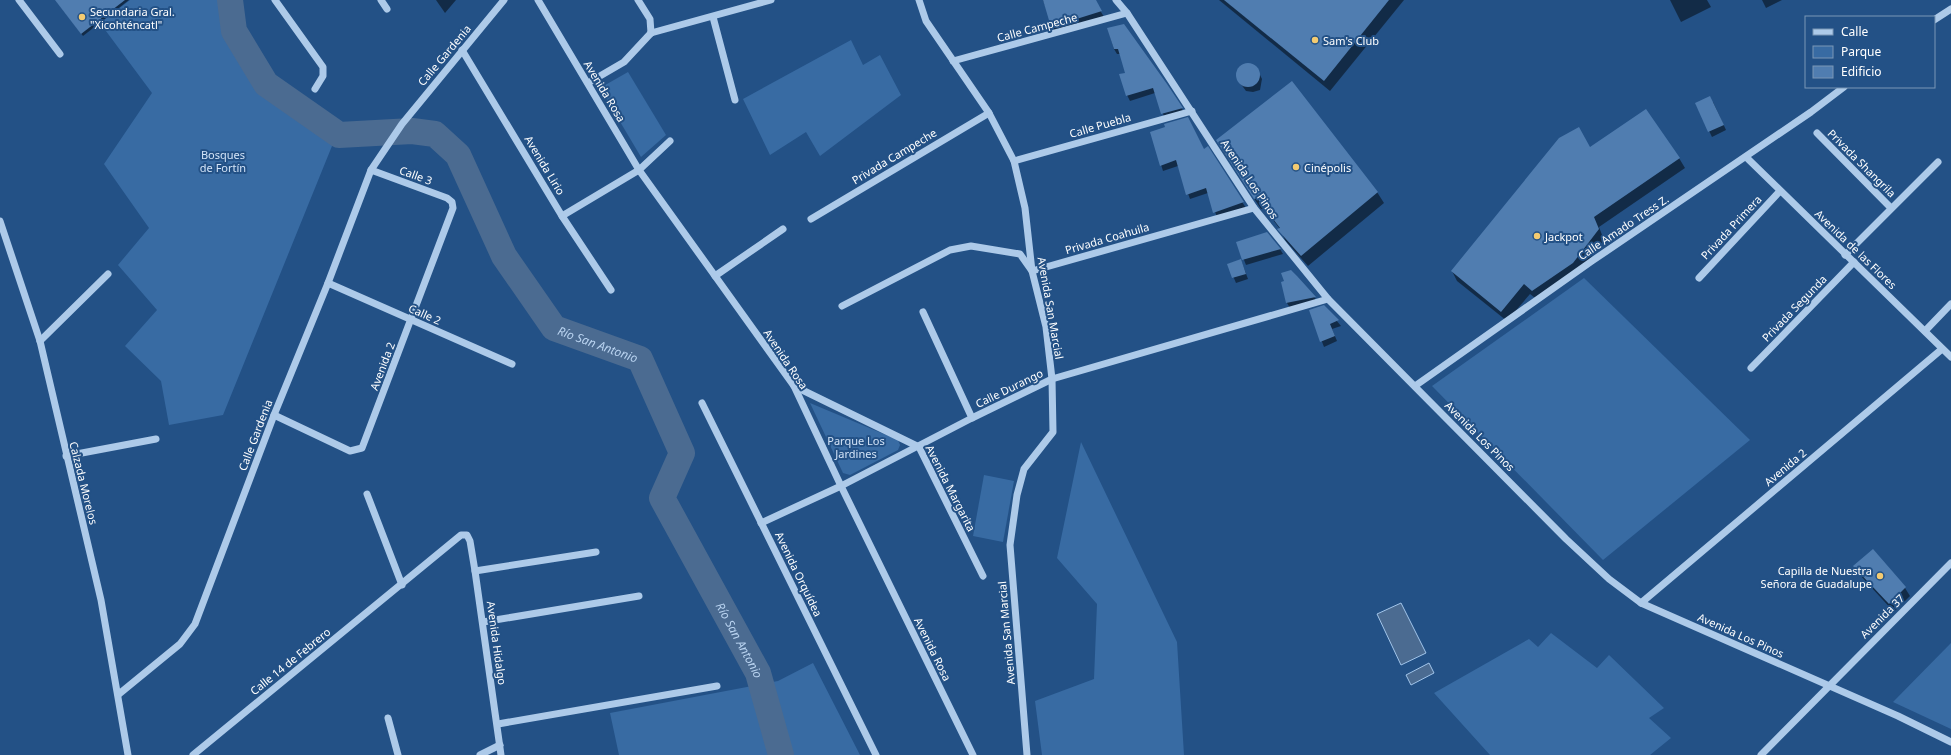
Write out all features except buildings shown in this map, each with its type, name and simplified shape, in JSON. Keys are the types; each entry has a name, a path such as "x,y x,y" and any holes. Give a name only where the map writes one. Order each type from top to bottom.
{"street":[{"path":"19,0 60,54"},
{"path":"275,0 323,67 323,76 316,89"},
{"path":"381,0 387,9"},
{"name":"Calle Gardenia","path":"119,694 180,644 195,624 274,415 328,283 371,170 402,124 504,0"},
{"name":"Avenida Rosa","path":"538,0 639,170 794,386 840,486 973,755"},
{"path":"638,0 650,19 651,33"},
{"path":"588,83 624,62 651,33 772,0"},
{"name":"Avenida San Marcial","path":"919,0 926,21 989,113 1014,161 1026,208 1032,271 1046,327 1052,379 1053,432 1024,469 1017,495 1010,546 1027,755"},
{"name":"Avenida Los Pinos","path":"1116,0 1127,13 1254,208 1328,300 1566,539 1609,579 1641,603 1830,685 1951,742"},
{"path":"1935,19 1951,9"},
{"name":"Calle Campeche","path":"953,61 1127,13"},
{"path":"713,17 735,100"},
{"name":"Avenida Lirio","path":"462,50 562,216 611,290"},
{"name":"Calle Amado Tress Z.","path":"1415,386 1592,261 1811,112 1843,88"},
{"name":"Calle Puebla","path":"1014,161 1192,111"},
{"name":"Privada Campeche","path":"811,219 989,113"},
{"name":"Privada Shangrila","path":"1817,133 1891,208"},
{"path":"562,216 639,170 670,141"},
{"name":"Avenida de las Flores","path":"1746,157 1951,357"},
{"name":"Privada Shangrila","path":"1846,255 1938,162"},
{"name":"Calle 3","path":"371,170 447,198 452,202"},
{"name":"Privada Primera","path":"1699,278 1780,191"},
{"name":"Avenida 2","path":"274,415 350,451 362,448 453,208 452,202"},
{"name":"Privada Coahuila","path":"1032,271 1254,208"},
{"name":"Calzada Morelos","path":"0,221 40,341 101,600 119,694 128,755"},
{"path":"715,276 783,229"},
{"path":"842,306 950,250 971,246 1020,254 1032,271"},
{"name":"Privada Segunda","path":"1751,368 1854,262"},
{"path":"40,341 108,274"},
{"name":"Calle 2","path":"328,283 512,364"},
{"name":"Calle Durango","path":"762,523 919,447 972,418 1052,379 1328,300"},
{"path":"1925,331 1951,304"},
{"path":"924,312 972,418"},
{"name":"Avenida 2","path":"1641,603 1942,348"},
{"name":"Avenida Margarita","path":"794,386 919,447 983,576"},
{"name":"Avenida Orquídea","path":"702,403 876,755"},
{"path":"66,456 156,439"},
{"path":"367,494 402,584"},
{"name":"Calle 14 de Febrero","path":"193,755 461,535 467,535"},
{"name":"Avenida Hidalgo","path":"467,535 470,541 483,622 501,755"},
{"path":"475,571 596,552"},
{"name":"Avenida 37","path":"1830,685 1951,563"},
{"path":"483,622 638,596"},
{"path":"1761,755 1830,685"},
{"path":"498,724 717,686"},
{"path":"388,718 398,755"},
{"path":"480,755 500,745"}],"green space":[{"name":"Bosques de Fortín","path":"130,0 238,0 240,27 274,76 343,131 332,146 223,415 169,425 161,381 125,346 157,310 118,265 149,228 104,164 152,93 100,23"},
{"path":"851,40 863,65 880,55 901,95 820,156 806,132 770,155 743,99"},
{"path":"628,72 666,135 641,157 600,88"},
{"path":"1584,278 1750,440 1603,560 1432,386"},
{"name":"Parque Los Jardines","path":"810,403 898,440 900,445 898,450 850,475 843,473"},
{"path":"1081,442 1177,642 1184,755 1042,755 1035,701 1094,679 1097,604 1057,558"},
{"path":"984,475 1014,481 1003,542 973,536"},
{"path":"1551,633 1597,668 1609,655 1664,708 1649,718 1671,738 1650,755 1490,755 1434,693 1529,639 1538,647"},
{"path":"1951,643 1951,729 1893,702"},
{"path":"813,663 860,755 619,755 610,713 778,681"}],"shaded area":[{"path":"1401,603 1426,653 1401,665 1377,614"},
{"path":"1429,663 1434,673 1411,685 1406,675"}],"waterway":[{"name":"Río San Antonio","path":"230,0 234,31 266,84 339,135 412,131 435,134 458,155 504,256 554,328 640,359 682,453 662,498 758,673 781,755"}],"place":[{"name":"Secundaria Gral. \"Xicohténcatl\"","path":"82,17"},
{"name":"Sam's Club","path":"1315,40"},
{"name":"Cinépolis","path":"1296,167"},
{"name":"Jackpot","path":"1537,236"},
{"name":"Capilla de Nuestra Señora de Guadalupe","path":"1880,576"}]}
